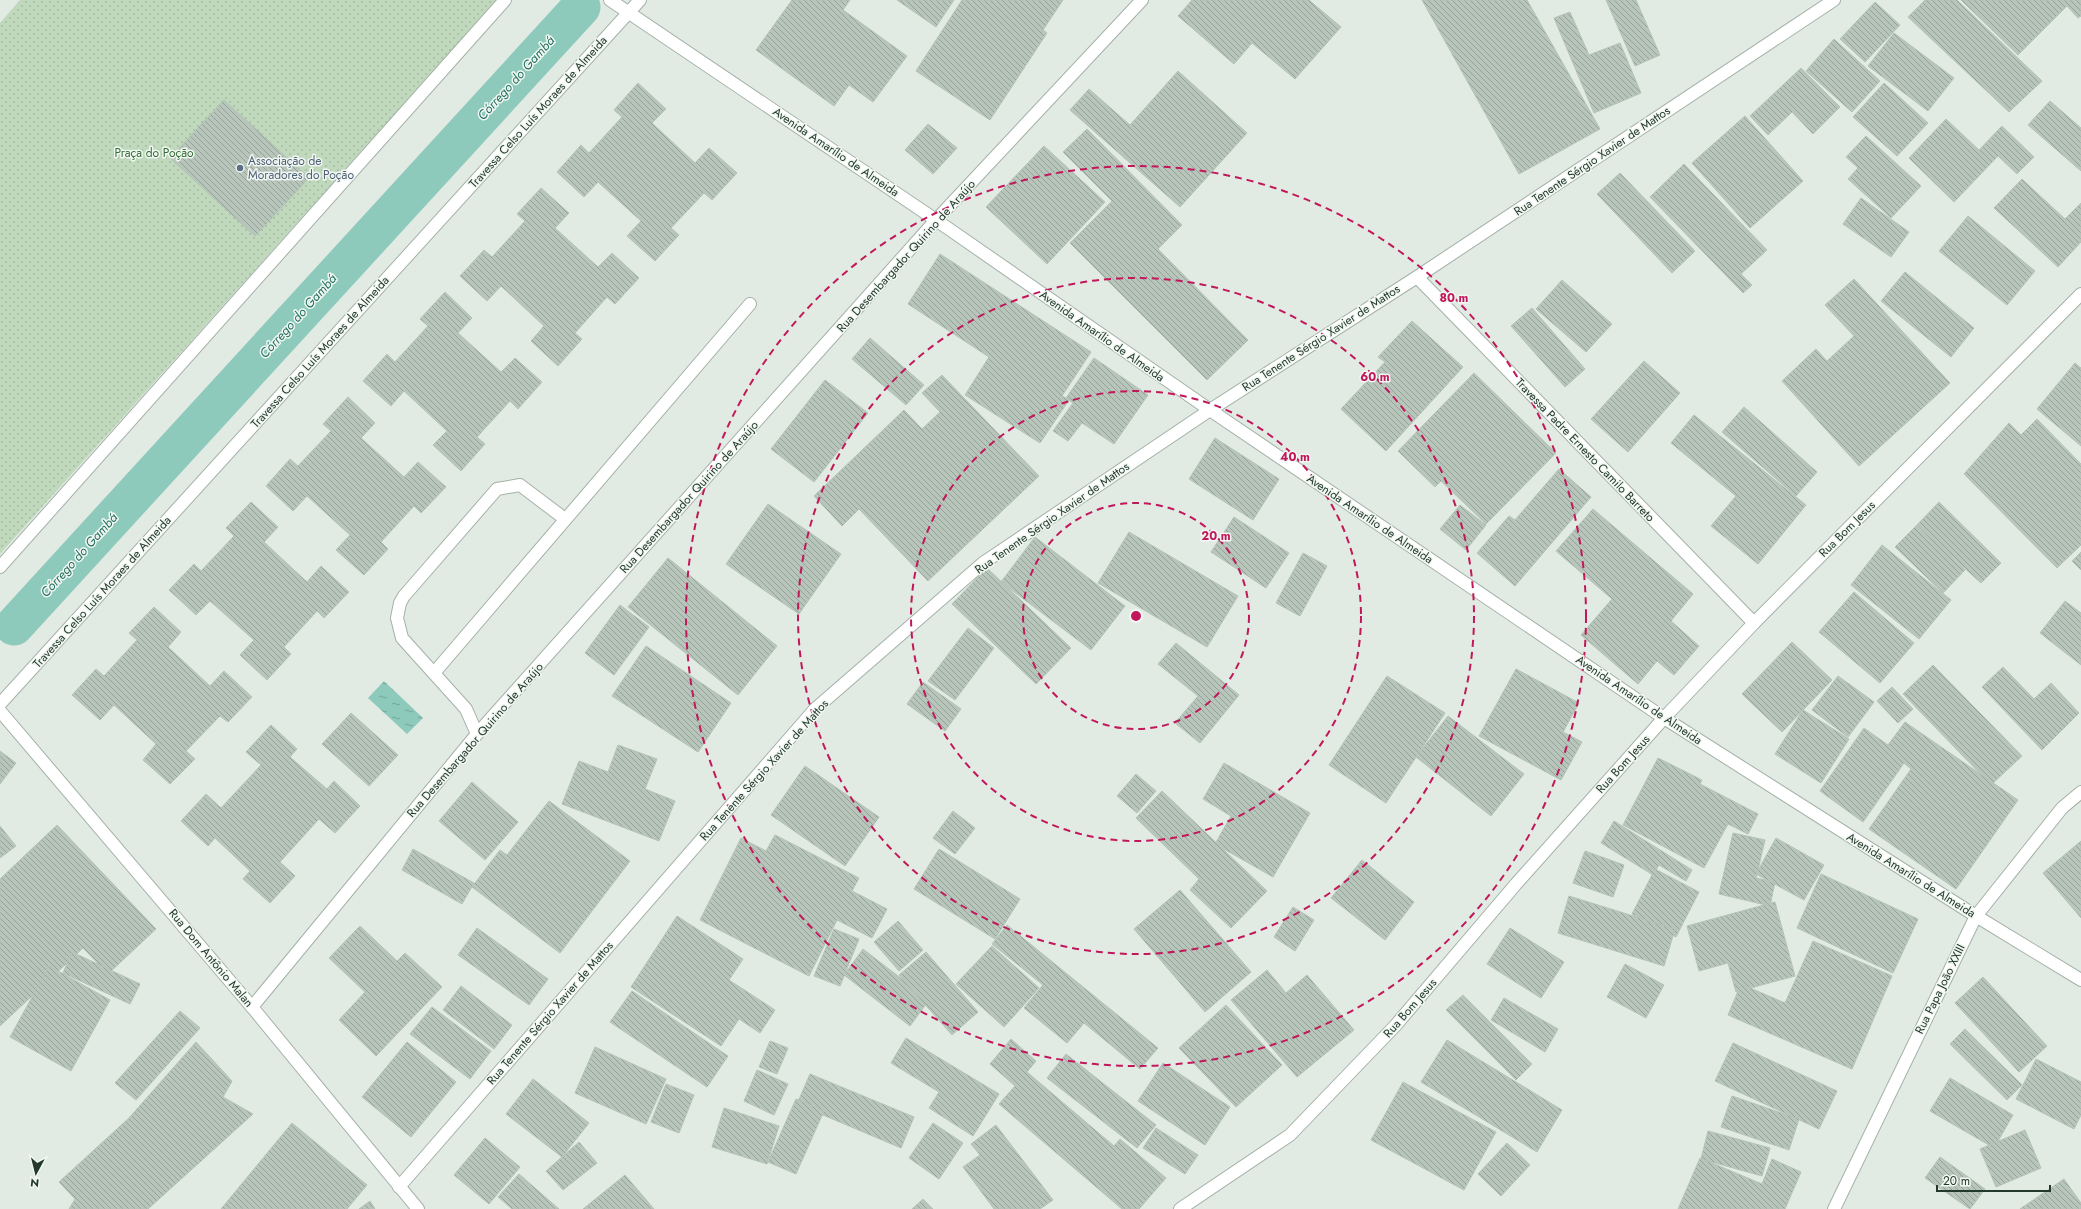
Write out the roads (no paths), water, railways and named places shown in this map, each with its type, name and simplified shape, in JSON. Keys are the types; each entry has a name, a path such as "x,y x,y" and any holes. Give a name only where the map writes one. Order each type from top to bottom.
{"street":[{"path":"0,567 505,0"},
{"name":"Avenida Amarílio de Almeida","path":"610,0 936,220 1210,410 1664,718 1976,916 2081,980"},
{"name":"Travessa Celso Luís Moraes de Almeida","path":"0,704 640,0"},
{"name":"Rua Desembargador Quirino de Araújo","path":"252,1007 477,734 936,220 1142,0"},
{"name":"Rua Tenente Sérgio Xavier de Mattos","path":"399,1187 815,709 983,563 1210,410 1417,277 1834,0"},
{"name":"Travessa Padre Ernesto Camilo Barreto","path":"1417,277 1754,622"},
{"name":"Rua Bom Jesus","path":"1180,1209 1290,1135 1395,1026 1516,884 1664,718 1754,622 2081,294"},
{"path":"434,673 750,304"},
{"path":"477,734 466,709 402,638 397,618 400,603 404,596 497,489 520,486 565,519"},
{"name":"Rua Dom Antônio Malan","path":"0,710 252,1007 418,1209"},
{"name":"Rua Papa João XXIII","path":"1834,1209 1976,916 2062,808 2081,792"}],"water":[{"path":"384,681 423,718 407,734 368,698"}],"waterway":[{"name":"Córrego do Gambá","path":"14,626 581,7"}],"place":[{"name":"Associação de Moradores do Poção","path":"240,168"}],"park label":[{"name":"Praça do Poção","path":"154,153"}]}
